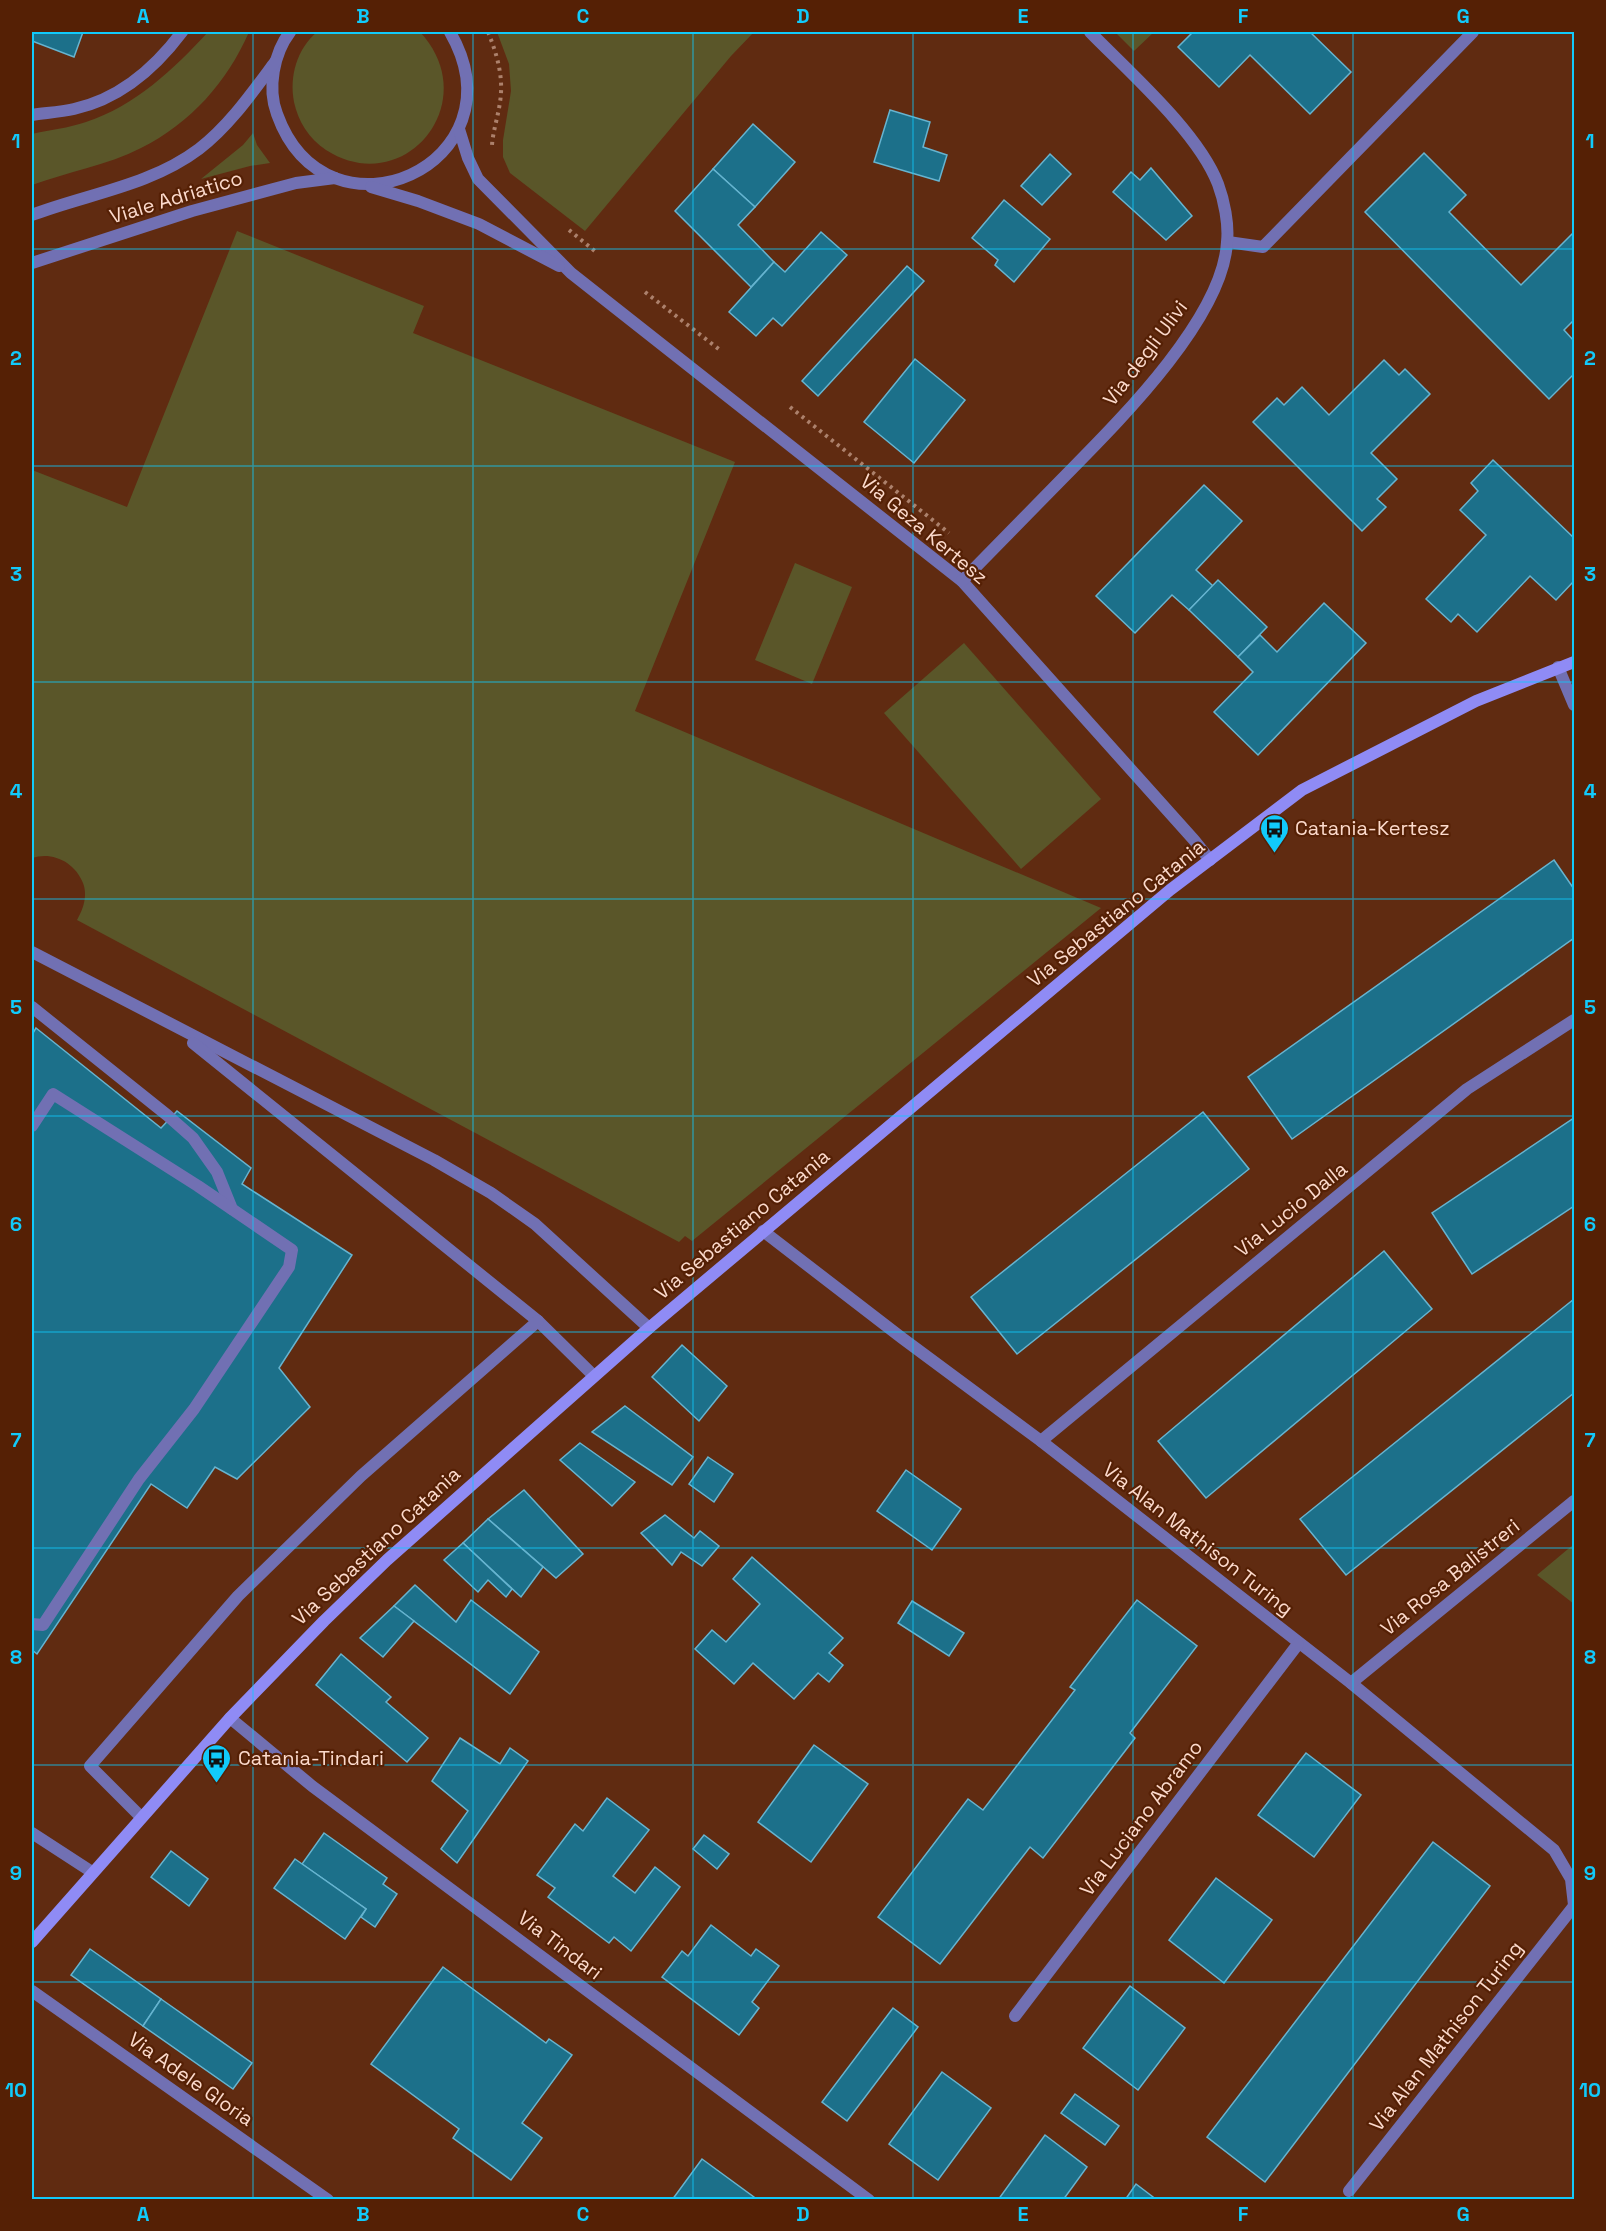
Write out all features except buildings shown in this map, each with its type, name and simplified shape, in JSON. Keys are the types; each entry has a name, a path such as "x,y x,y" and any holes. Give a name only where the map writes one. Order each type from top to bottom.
{"main road":[{"name":"Via Sebastiano Catania","path":"32,1942 230,1718 387,1560 594,1376 763,1231 932,1092 1170,890 1302,790 1476,701 1575,662"}],"street":[{"path":"32,115 74,109 112,95 134,82 183,32"},
{"path":"290,32 285,38 276,61 272,84 274,101 283,131 302,156 314,167 335,178 418,201 479,224 571,273"},
{"path":"362,184 386,183 409,177 429,165 446,149 459,129 466,104 468,79 462,54 450,32"},
{"name":"Via degli Ulivi","path":"962,581 1123,416 1159,373 1189,334 1212,293 1222,266 1227,242 1225,211 1218,184 1208,163 1169,113 1090,32"},
{"path":"1227,242 1263,247 1473,32"},
{"name":"Viale Adriatico","path":"32,215 141,180 199,149 248,99 276,61"},
{"path":"459,129 468,158 478,179 571,273"},
{"name":"Viale Adriatico","path":"32,263 192,211 296,183 335,178"},
{"name":"Via Geza Kertesz","path":"571,273 962,581 1210,860"},
{"path":"1558,667 1575,705"},
{"path":"32,952 434,1160 490,1193 536,1224 650,1328"},
{"path":"32,1007 193,1138 217,1172 232,1210"},
{"name":"Via Lucio Dalla","path":"1041,1441 1467,1089 1575,1020"},
{"path":"171,1025 538,1321 594,1376"},
{"path":"32,1126 53,1094 292,1250 289,1267 194,1409 139,1479 43,1625 32,1624"},
{"name":"Via Alan Mathison Turing","path":"763,1231 1041,1441 1298,1644 1351,1683 1554,1850 1571,1879 1575,1905 1349,2191"},
{"path":"141,1817 90,1766 238,1596 361,1476 538,1321"},
{"name":"Via Rosa Balistreri","path":"1351,1683 1575,1501"},
{"name":"Via Luciano Abramo","path":"1016,2016 1298,1644"},
{"name":"Via Tindari","path":"230,1718 312,1786 869,2199"},
{"path":"32,1833 92,1872"},
{"name":"Via Adele Gloria","path":"32,1991 328,2199"}],"path":[{"path":"488,32 495,50 501,86 492,142 493,154"},
{"path":"561,224 596,252"},
{"path":"645,292 720,350"},
{"path":"790,407 949,533"}],"shaded area":[{"path":"208,32 249,32 230,68 206,99 191,113 159,138 128,154 32,185 32,134 79,124 121,106 153,85"},
{"path":"317,32 420,32 438,59 444,87 439,113 427,136 407,153 383,162 355,162 326,150 314,141 298,116 294,102 293,82 296,64 304,46"},
{"path":"497,32 754,32 731,56 585,231 510,173 503,157 503,140 511,91 509,64"},
{"path":"1115,32 1154,32 1134,51"},
{"path":"253,133 257,145 270,163 201,179 243,145"},
{"path":"237,231 424,306 413,333 735,462 635,711 1101,908 692,1241 685,1236 679,1242 77,920 85,898 83,883 74,869 55,857 32,858 32,470 127,507"},
{"path":"795,563 852,587 812,684 755,660"},
{"path":"964,643 1101,799 1021,869 884,713"},
{"path":"1574,1544 1574,1604 1537,1575"}],"place":[{"name":"Catania-Kertesz","path":"1274,854"},
{"name":"Catania-Tindari","path":"217,1784"}]}
